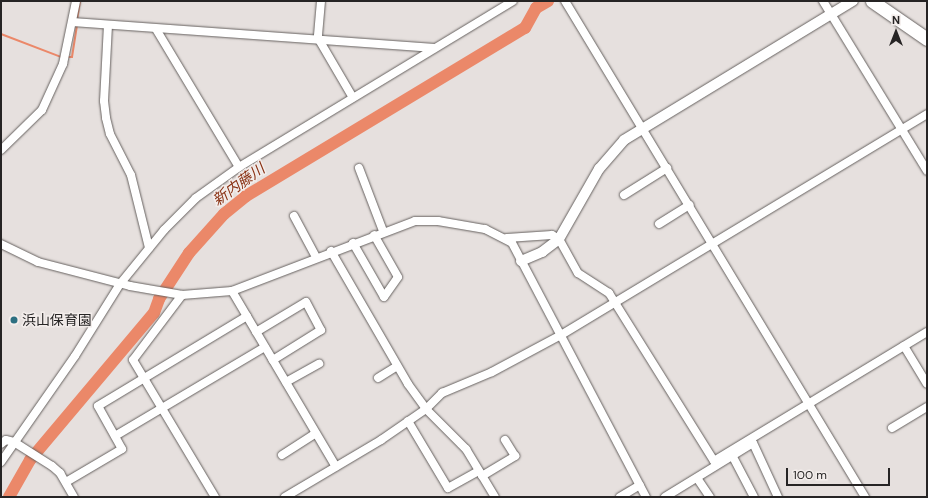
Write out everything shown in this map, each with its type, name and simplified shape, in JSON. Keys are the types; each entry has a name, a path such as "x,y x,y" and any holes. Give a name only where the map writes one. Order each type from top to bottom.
{"main road":[{"path":"872,1 927,39"}],"street":[{"path":"1,150 42,110 63,64 73,22 76,1"},
{"path":"321,1 318,38 353,98"},
{"path":"1,462 18,444 120,284 149,248 196,198 239,167 513,1"},
{"path":"565,1 810,403 865,497"},
{"path":"823,1 927,171"},
{"path":"521,261 542,252 559,239 599,169 612,152 642,127 853,1"},
{"path":"73,22 156,29 318,38 434,48"},
{"path":"108,25 104,101 106,118 110,134 131,175 149,248"},
{"path":"156,29 239,167"},
{"path":"285,497 336,467 408,421 426,409 442,393 492,372 561,336 616,301 927,114"},
{"path":"359,168 383,231"},
{"path":"624,195 667,168"},
{"path":"659,224 690,205"},
{"path":"294,216 316,257"},
{"path":"1,244 38,262 120,284 178,295 232,291 383,231 415,221 438,221 485,229 507,238 521,261 646,497"},
{"path":"353,243 384,297 398,277 374,235"},
{"path":"507,238 514,236 552,235 559,239 578,273 610,293 714,461 750,442 810,403 927,332"},
{"path":"331,251 397,366 426,409 466,449 495,497"},
{"path":"232,291 336,467"},
{"path":"178,295 133,360 163,407 216,497"},
{"path":"256,332 306,302 321,330 273,360"},
{"path":"66,482 122,449 98,406 246,316"},
{"path":"904,346 927,384"},
{"path":"115,436 265,347"},
{"path":"286,382 319,364"},
{"path":"378,378 397,366"},
{"path":"892,428 927,407"},
{"path":"408,421 448,488 515,456 505,440"},
{"path":"282,455 316,433"},
{"path":"1,444 6,440 18,444 52,466 60,473 74,497"},
{"path":"666,497 733,457 750,442"},
{"path":"750,442 778,497"},
{"path":"733,457 754,497"},
{"path":"697,478 710,497"},
{"path":"620,497 640,485"}],"waterway":[{"path":"77,20 80,1"},
{"name":"新内藤川","path":"9,497 30,460 154,313 159,299 189,253 224,214 246,196 525,28 536,8 548,1"},
{"path":"68,57 72,57 77,24"},
{"path":"1,34 61,57"}],"place":[{"name":"浜山保育園","path":"14,320"}]}
